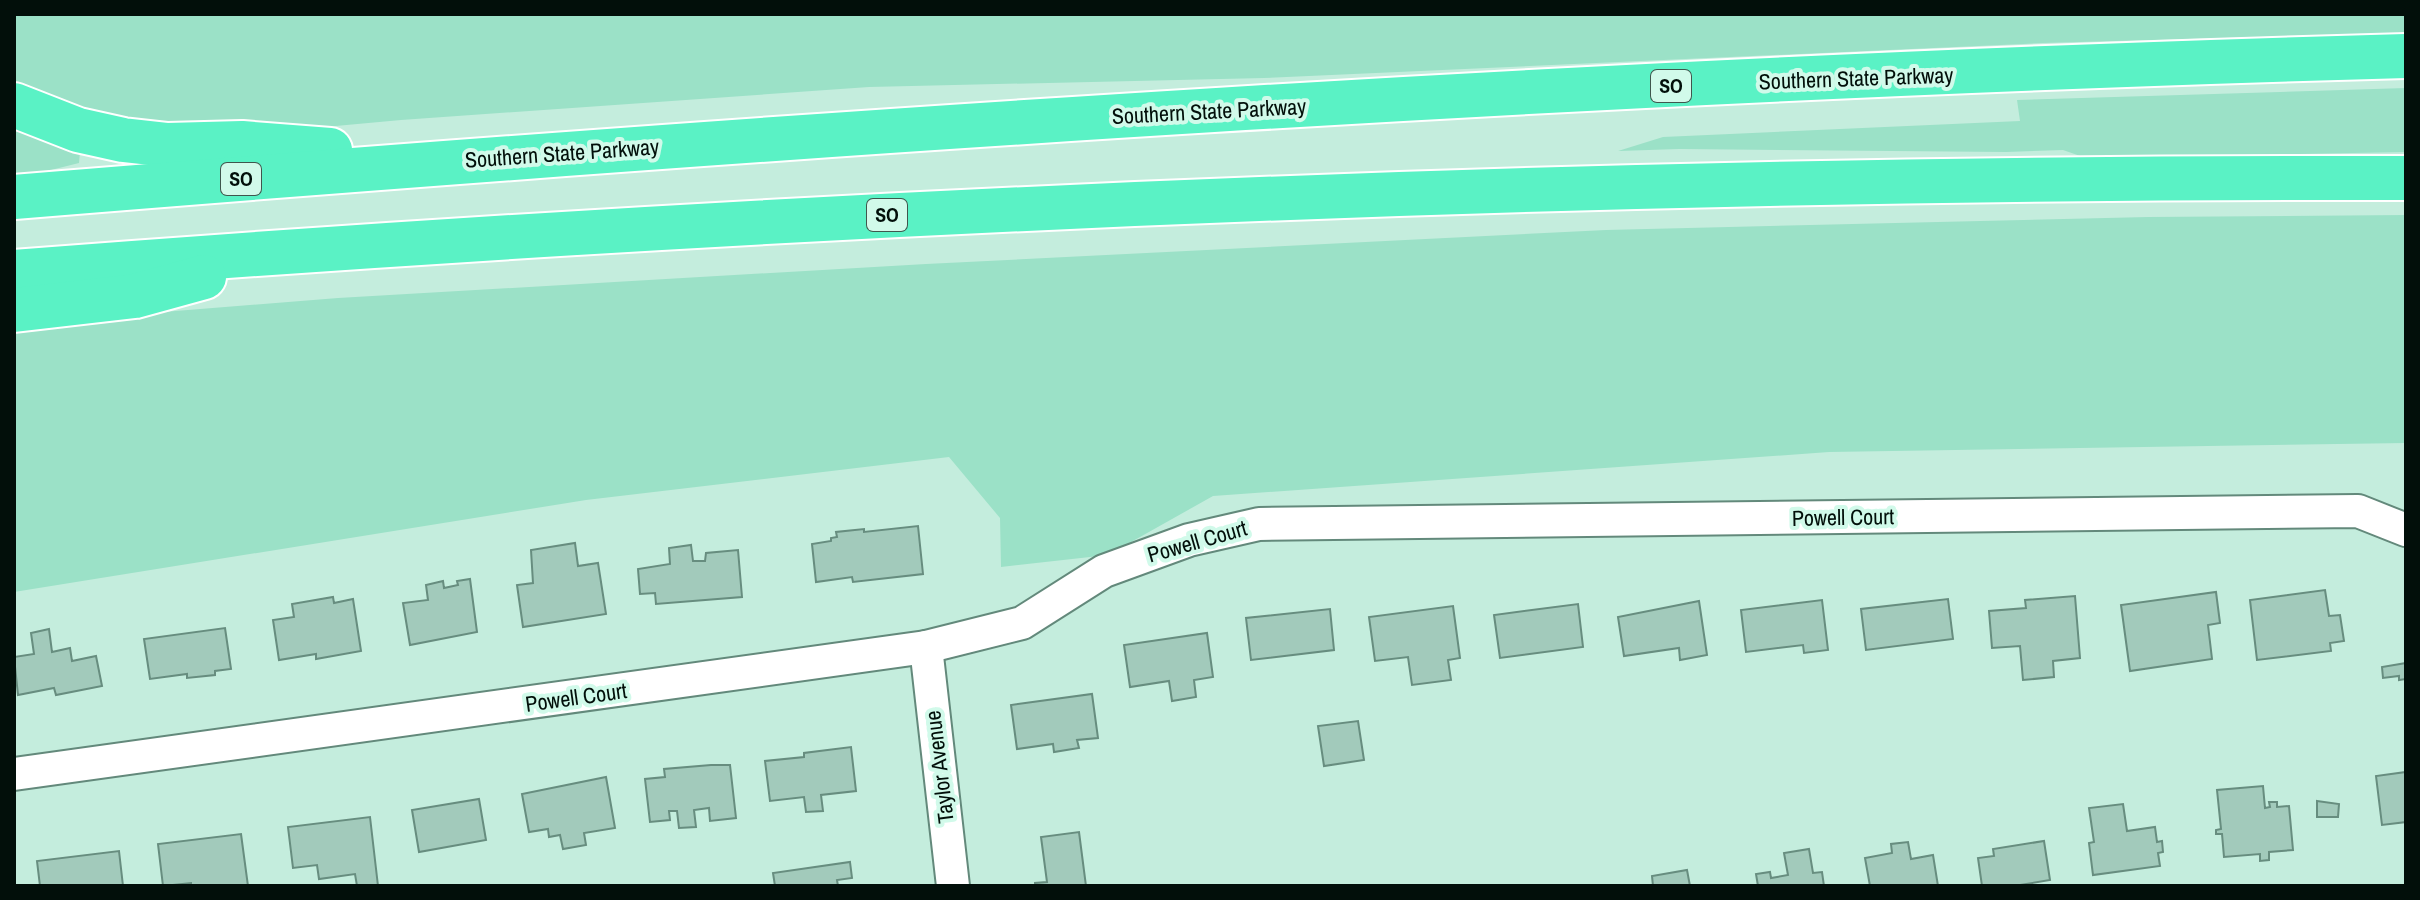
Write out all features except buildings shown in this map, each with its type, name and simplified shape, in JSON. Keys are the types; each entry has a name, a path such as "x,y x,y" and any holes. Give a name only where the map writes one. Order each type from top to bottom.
{"highway":[{"name":"Southern State Parkway","path":"14,197 836,134 1446,97 2406,56"},
{"path":"14,105 78,130 146,143 242,143 468,160"},
{"name":"SO","path":"14,272 783,220 1442,192 1924,180 2406,178"},
{"path":"14,310 135,296 303,251"}],"street":[{"name":"Powell Court","path":"14,774 926,647 1022,623 1104,571 1189,540 1259,524 2358,511 2406,530"},
{"name":"Taylor Avenue","path":"926,647 953,886"}],"green space":[{"path":"14,14 2406,14 2406,33 2043,43 1264,78 869,87 401,120 195,139 101,122 14,86"},
{"path":"2406,88 2406,152 2086,158 2063,150 1618,151 1663,137 2020,121 2017,100"},
{"path":"14,127 33,137 80,151 79,163 47,171 14,174"},
{"path":"2406,215 2406,443 1829,452 1213,496 1108,555 1001,567 1000,518 949,457 586,500 14,592 14,330 64,320 338,298 926,264 1606,230 2148,217"}]}
